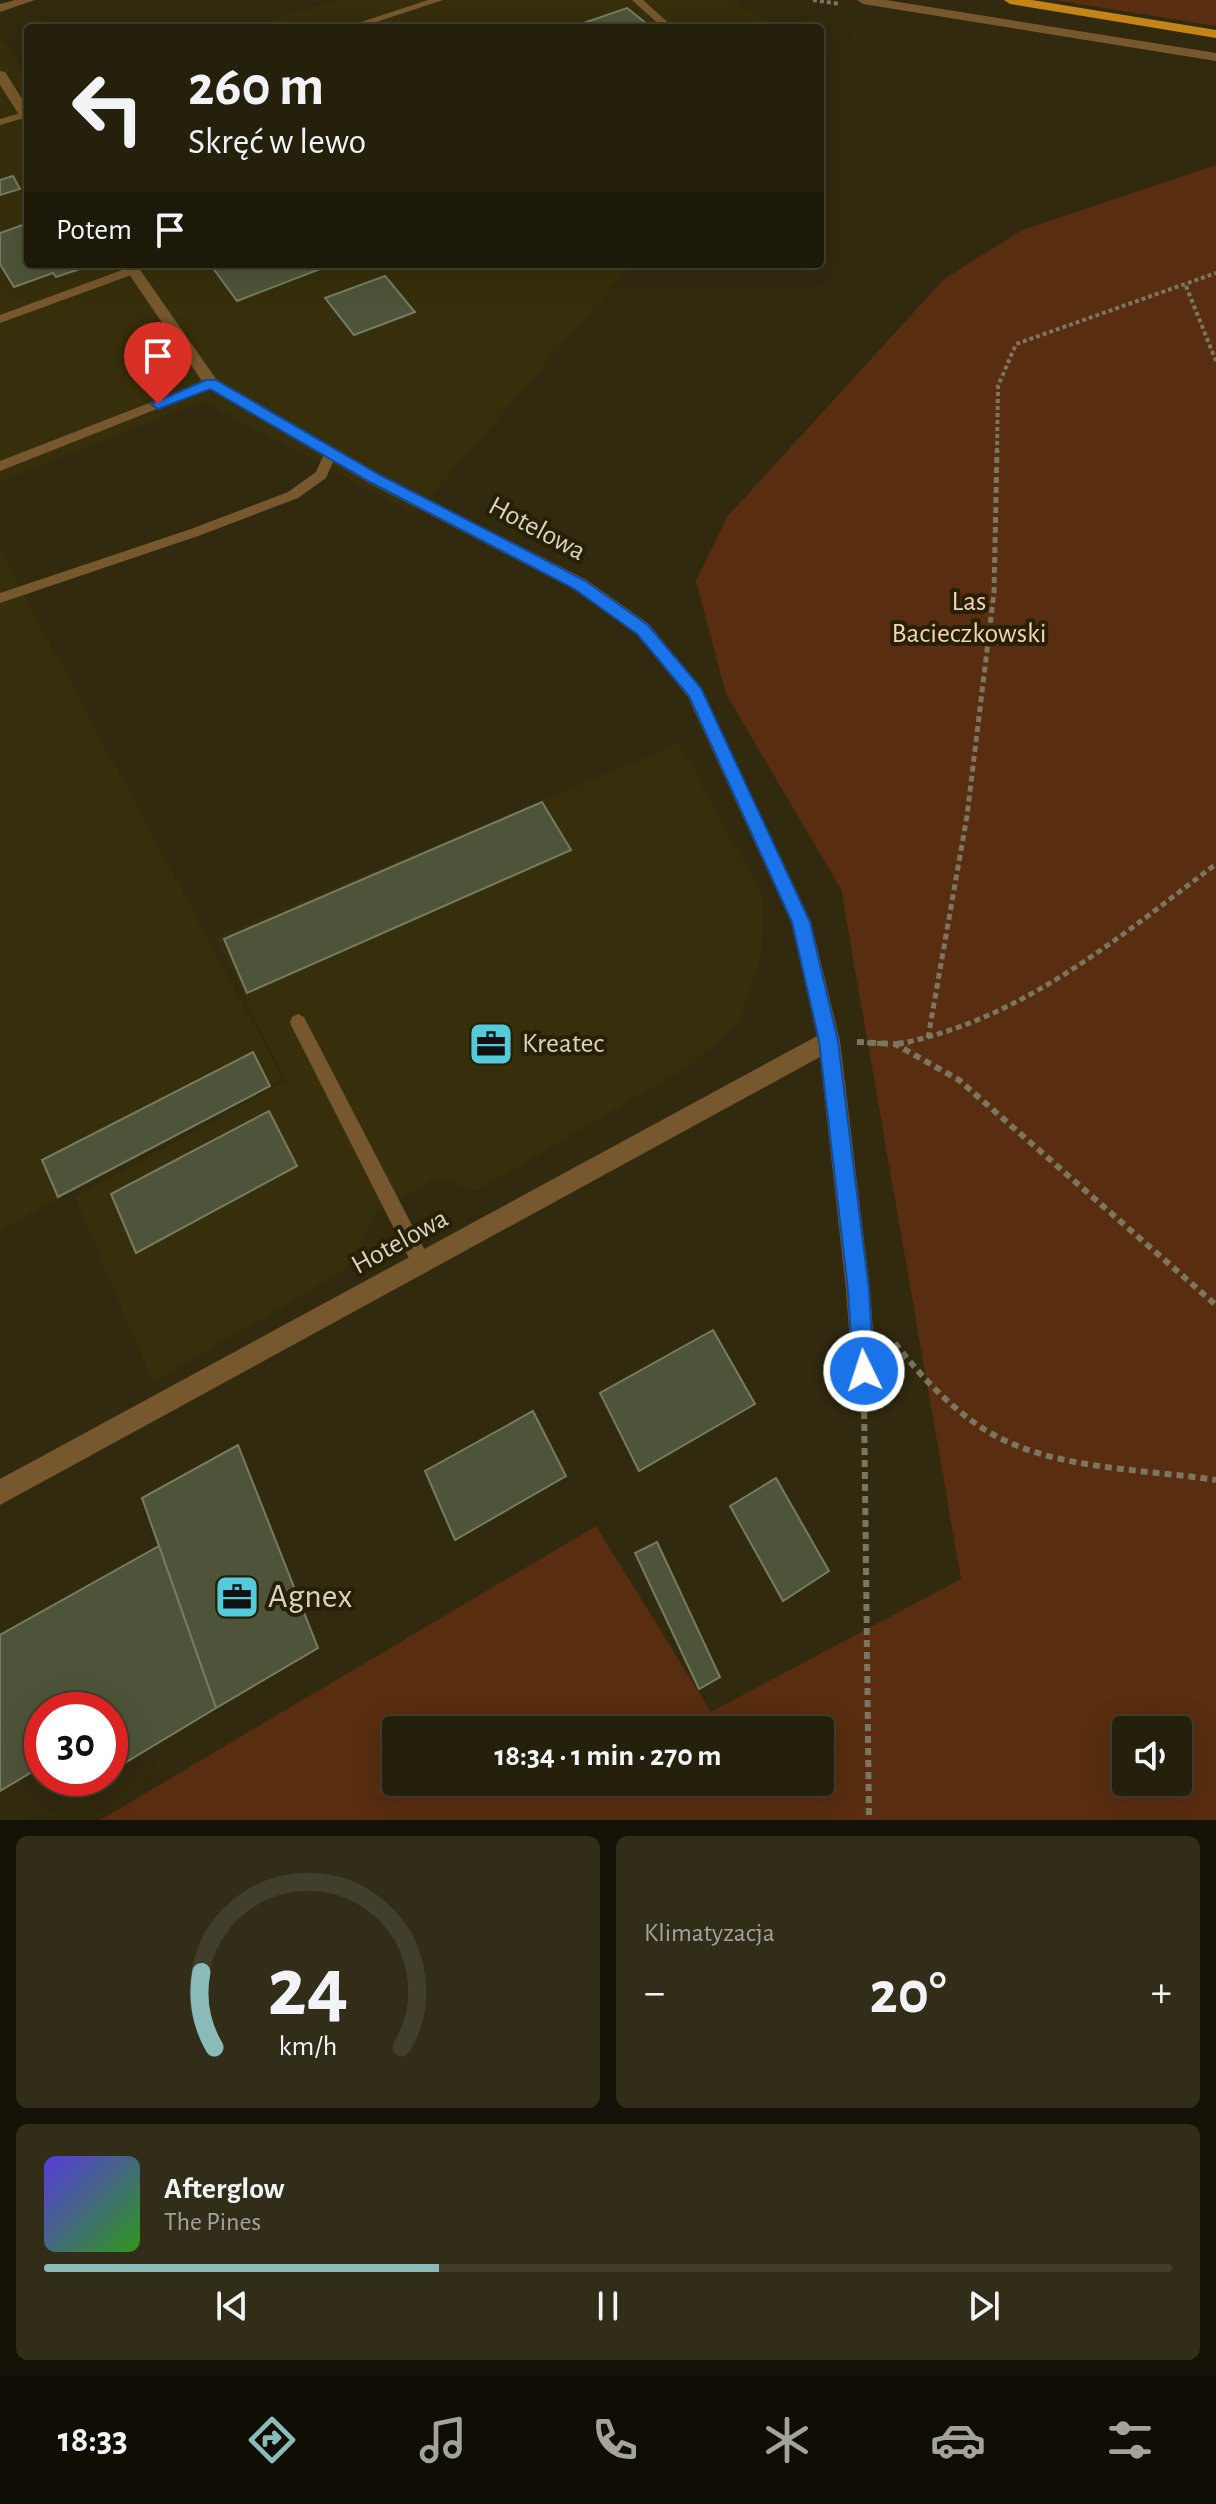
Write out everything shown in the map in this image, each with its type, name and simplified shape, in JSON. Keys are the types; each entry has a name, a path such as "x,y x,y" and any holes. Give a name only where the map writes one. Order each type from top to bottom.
{"main road":[{"path":"1010,0 1216,34"}],"street":[{"path":"0,8 29,0"},
{"path":"863,0 1216,57"},
{"path":"0,75 24,111"},
{"name":"Hotelowa","path":"132,268 211,383 331,453 579,584 643,629 695,693 801,922 829,1041 858,1290 864,1371"},
{"name":"Hotelowa","path":"0,1493 829,1041"}],"lane":[{"path":"361,24 438,0"},
{"path":"637,0 664,24"},
{"path":"0,122 24,116"},
{"path":"0,319 128,268"},
{"path":"0,466 211,383"},
{"path":"0,598 196,532 293,495 321,475 331,453"},
{"path":"298,1022 422,1264"}],"path":[{"path":"928,1038 967,816 994,592 998,386 1016,344 1216,273"},
{"path":"1186,286 1216,361"},
{"path":"829,1041 895,1044 928,1038 996,1014 1110,943 1216,864"},
{"path":"895,1044 959,1080 1216,1305"},
{"path":"893,1340 911,1365 993,1435 1046,1453 1216,1480"},
{"path":"864,1371 869,1820"}],"shaded area":[{"path":"335,0 731,0 768,24 263,24"},
{"path":"0,35 24,68 24,268 629,268 415,514 202,401 0,482"},
{"path":"0,550 282,1078 0,1230"},
{"name":"Kreatec","path":"679,743 763,897 762,952 739,1023 689,1066 476,1191 437,1178 376,1212 345,1270 153,1382 75,1197 286,1081 216,937"}],"green space":[{"path":"1054,0 1216,0 1216,26"},
{"name":"Las Bacieczkowski","path":"1216,165 1216,1820 100,1820 596,1526 711,1712 961,1579 841,889 726,694 696,581 727,517 944,279 1022,230"}],"building":[{"path":"627,8 647,24 581,24"},
{"path":"13,176 20,189 0,195 0,180"},
{"path":"24,224 24,268 83,268 56,277 53,273 14,287 0,264 0,233"},
{"path":"213,268 323,268 237,301"},
{"path":"385,276 415,312 354,335 325,298"},
{"path":"542,802 571,850 247,993 224,939"},
{"path":"253,1052 270,1086 58,1197 42,1160"},
{"path":"269,1111 297,1166 136,1253 111,1194"},
{"path":"713,1330 755,1404 639,1471 600,1393"},
{"path":"533,1411 566,1476 455,1540 425,1471"},
{"name":"Agnex","path":"238,1445 318,1648 216,1708 142,1498"},
{"path":"776,1478 829,1571 783,1601 730,1506"},
{"path":"657,1542 720,1677 699,1689 635,1553"},
{"path":"159,1546 216,1708 128,1761 128,1692 24,1692 24,1777 0,1791 0,1635"}],"place":[{"name":"Kreatec","path":"491,1044"},
{"name":"Agnex","path":"237,1597"}],"route":[{"path":"158,404 211,383 375,479 579,584 643,629 695,693 801,922 829,1041 858,1290 864,1371"}]}
